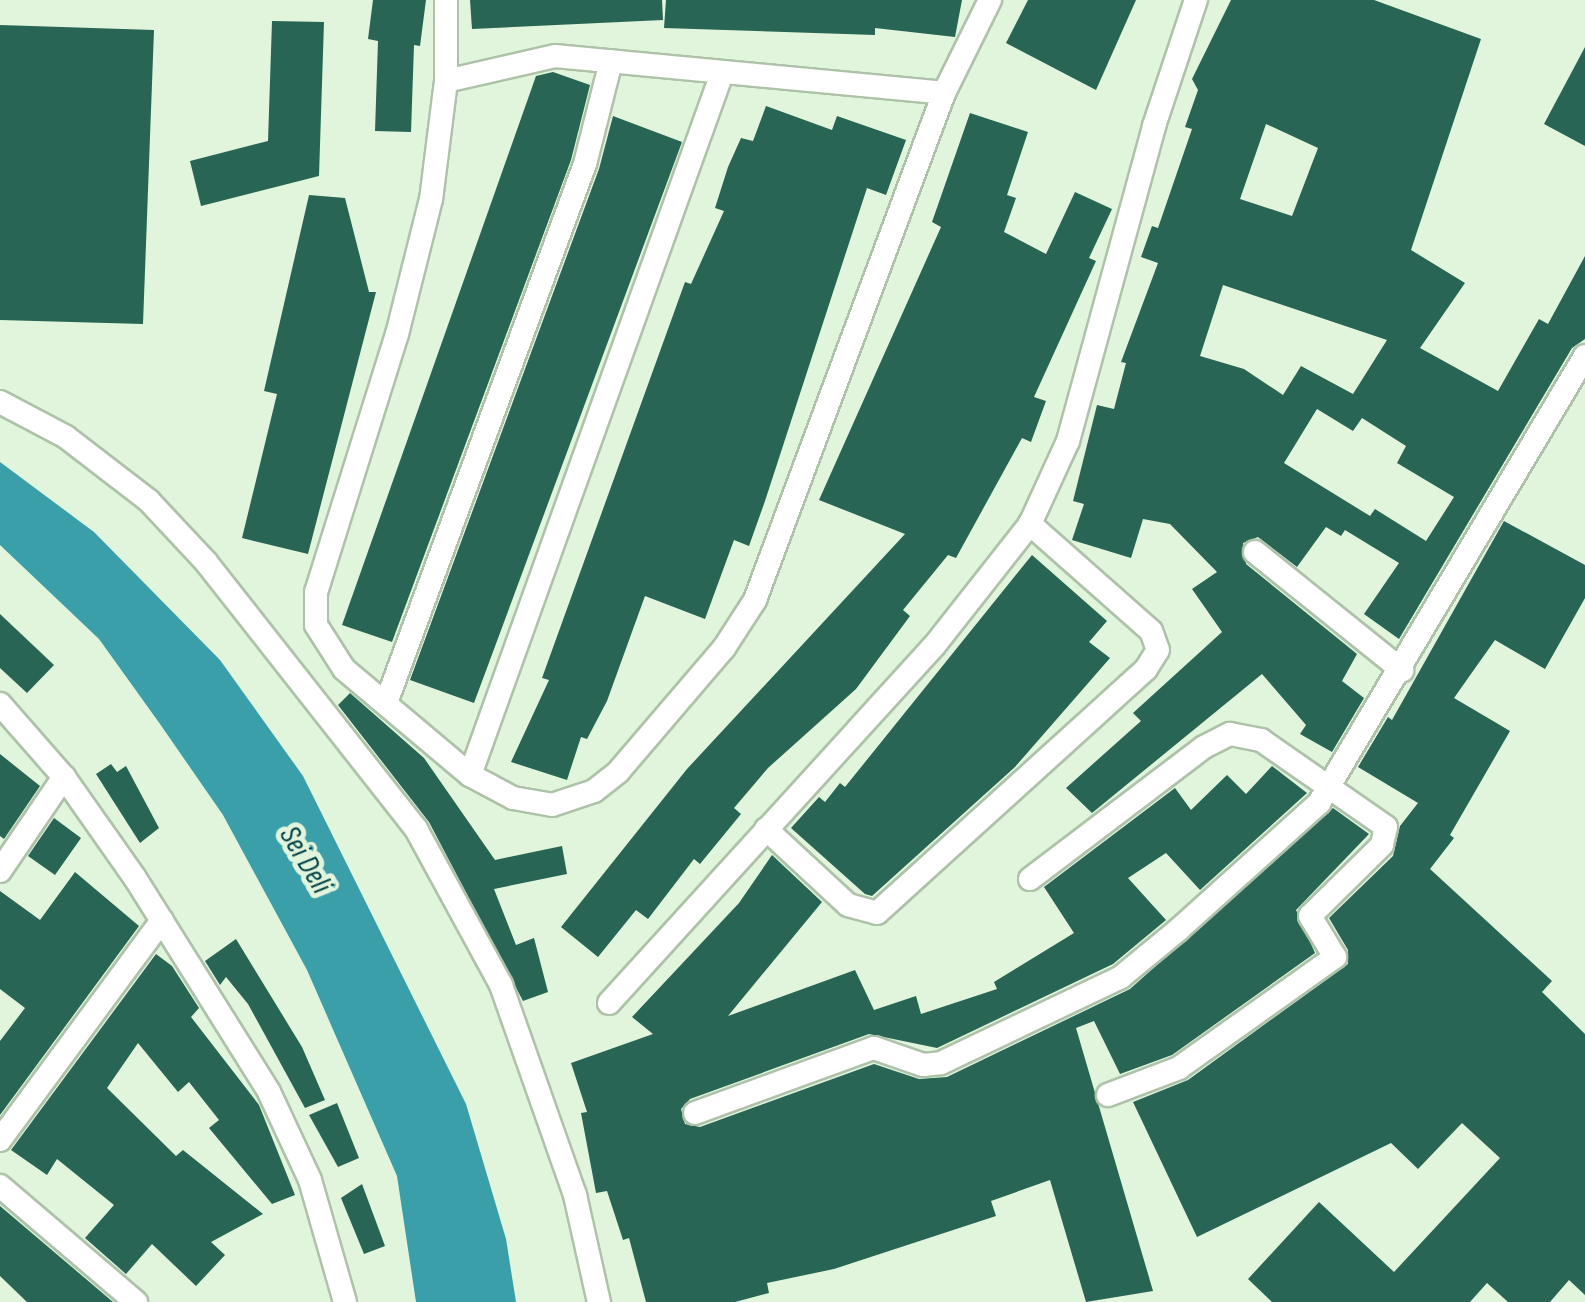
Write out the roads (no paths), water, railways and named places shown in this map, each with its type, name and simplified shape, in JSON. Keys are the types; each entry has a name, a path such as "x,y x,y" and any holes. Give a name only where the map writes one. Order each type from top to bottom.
{"street":[{"path":"446,0 446,82 415,274 316,592 316,625 329,652 470,775 529,804 552,804 594,792 724,648 778,549 944,93 990,0"},
{"path":"609,1003 954,622 1030,524 1068,441 1154,126 1196,0"},
{"path":"446,82 554,56 721,76 944,93"},
{"path":"386,703 585,164 611,61"},
{"path":"470,775 721,76"},
{"path":"695,1113 874,1048 923,1065 941,1063 1018,1030 1121,976 1246,870 1329,788 1585,356"},
{"path":"0,402 66,436 160,513 350,740 416,829 502,984 575,1194 599,1302"},
{"path":"766,828 848,905 877,913 1146,669 1158,650 1151,630 1030,524"},
{"path":"1255,552 1402,670"},
{"path":"0,704 64,777 162,920 269,1092 310,1180 345,1302"},
{"path":"1030,878 1204,747 1230,734 1261,740 1386,826 1382,845 1310,916 1335,957 1179,1068 1108,1095"},
{"path":"0,872 64,777"},
{"path":"0,1140 162,920"},
{"path":"0,1186 136,1302"}],"water":[{"name":"Sei Deli","path":"0,462 94,532 220,660 303,776 466,1104 506,1239 516,1302 416,1302 397,1176 307,970 223,815 99,639 0,545"}]}
